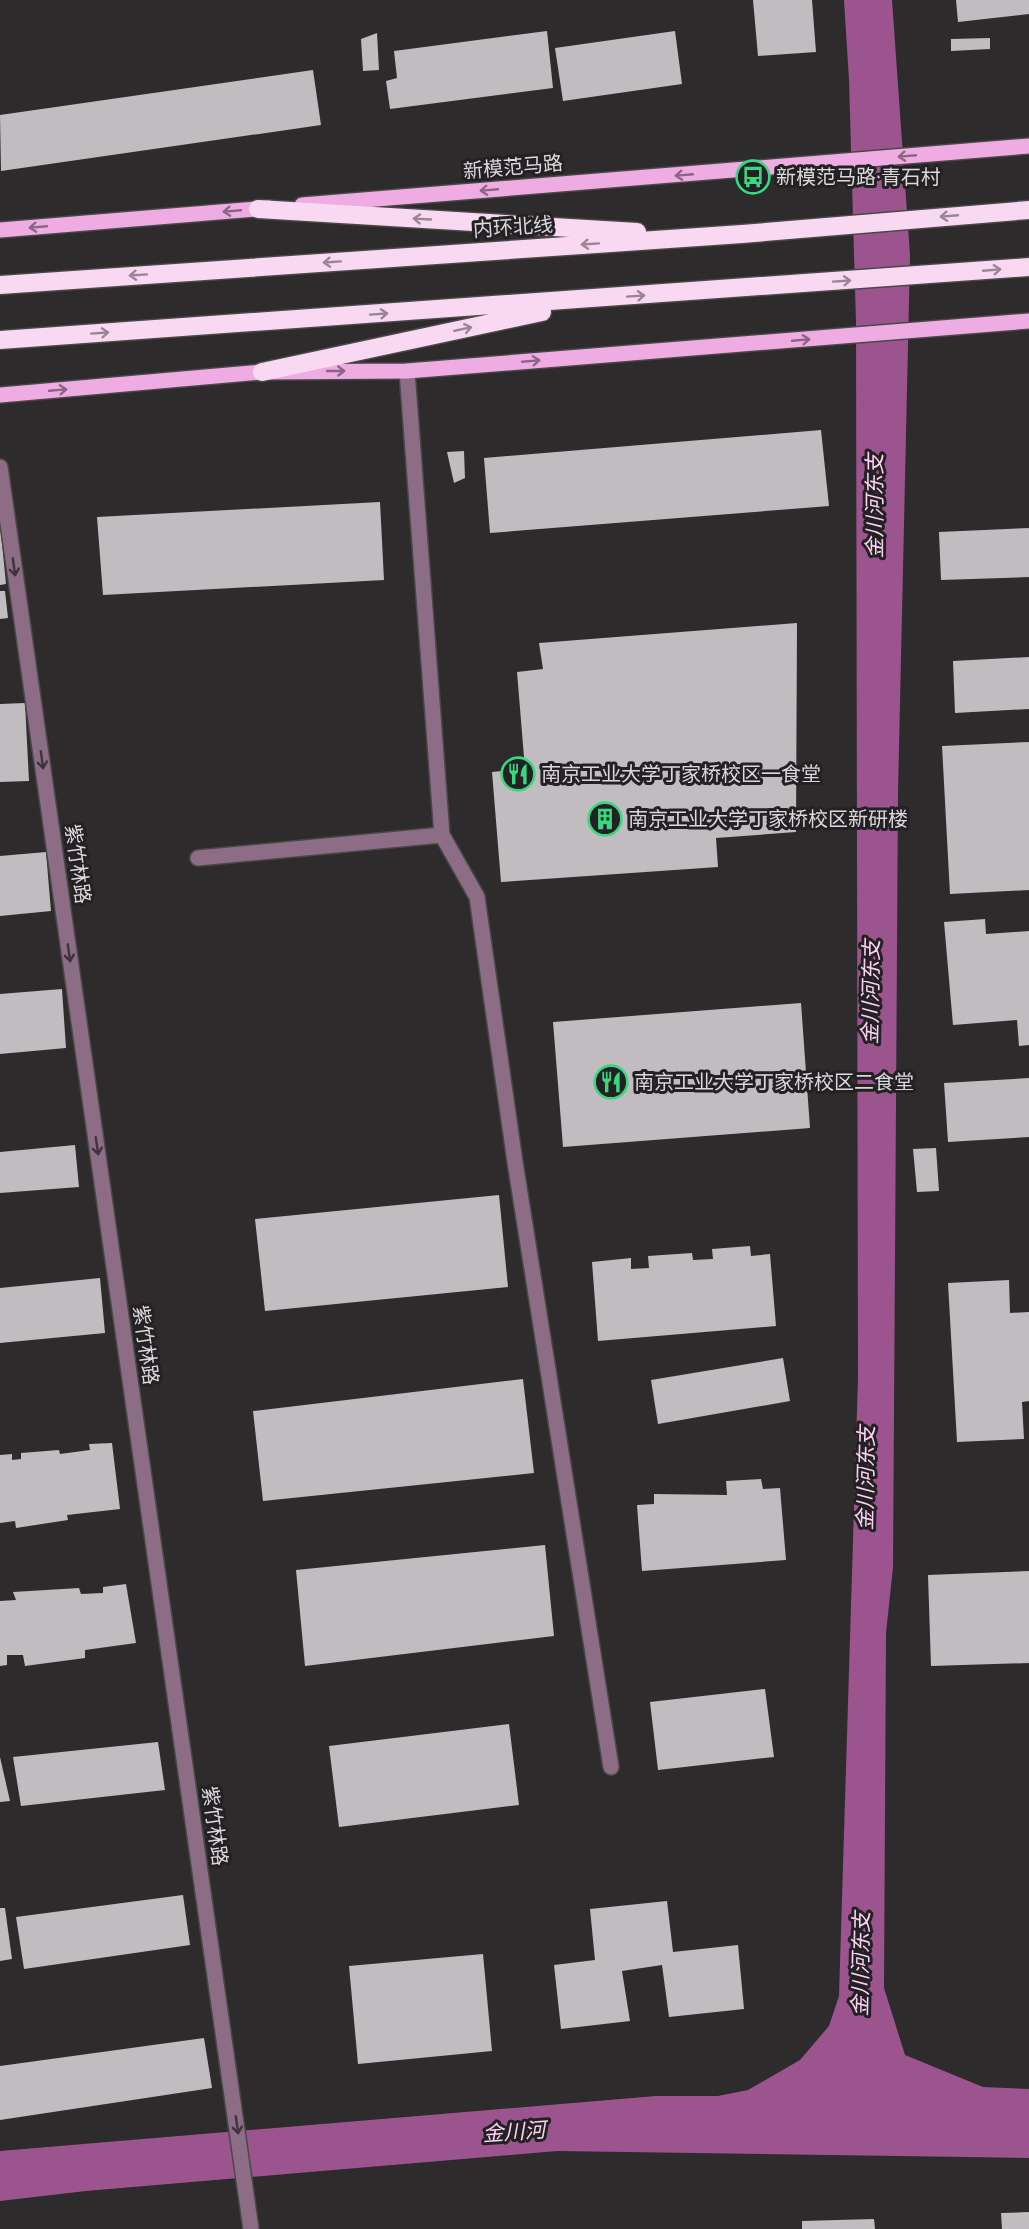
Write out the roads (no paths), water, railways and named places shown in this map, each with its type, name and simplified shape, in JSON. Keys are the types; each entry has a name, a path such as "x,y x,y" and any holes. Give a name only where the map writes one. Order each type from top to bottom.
{"highway":[{"path":"258,209 711,236"},
{"name":"内环北线","path":"0,285 742,234 1029,210"},
{"path":"0,340 1029,267"},
{"path":"262,372 607,298"}],"main road":[{"name":"新模范马路","path":"0,230 1029,146"},
{"path":"0,395 262,372 407,371 1029,321"}],"street":[{"path":"407,371 442,835 477,897 517,1174 611,1767"},
{"name":"紫竹林路","path":"0,467 251,2229"},
{"path":"198,858 442,835"}],"water":[{"path":"844,0 892,0 910,255 898,792 893,1567 886,1633 884,1988 905,2055 983,2087 1029,2089 1029,2158 557,2151 86,2191 0,2201 0,2151 656,2096 718,2096 748,2090 800,2060 829,2026 839,1996 858,1378 856,322 849,80"}],"place":[{"name":"新模范马路·青石村","path":"753,177"},
{"name":"南京工业大学丁家桥校区一食堂","path":"518,774"},
{"name":"南京工业大学丁家桥校区新研楼","path":"605,819"},
{"name":"南京工业大学丁家桥校区二食堂","path":"611,1082"}],"water label":[{"name":"金川河东支","path":"875,506"},
{"name":"金川河东支","path":"871,992"},
{"name":"金川河东支","path":"866,1478"},
{"name":"金川河东支","path":"861,1964"},
{"name":"金川河","path":"514,2132"}]}
